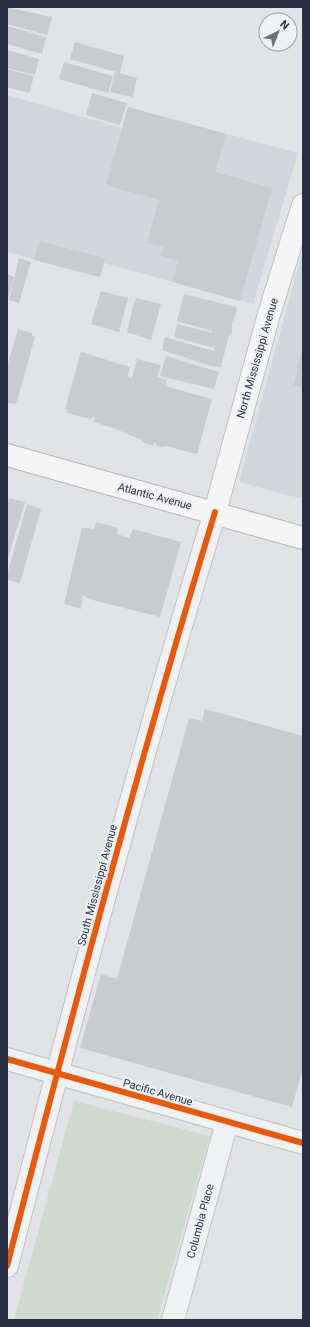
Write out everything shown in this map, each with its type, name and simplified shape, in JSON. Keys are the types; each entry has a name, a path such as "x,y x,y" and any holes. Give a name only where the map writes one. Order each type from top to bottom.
{"main road":[{"name":"North Mississippi Avenue","path":"215,512 269,314 303,205"},
{"name":"Atlantic Avenue","path":"7,455 215,512 303,538"}],"street":[{"name":"South Mississippi Avenue","path":"7,1266 57,1073 171,656 215,512"},
{"name":"Pacific Avenue","path":"7,1059 303,1143"},
{"name":"Columbia Place","path":"174,1320 227,1122"}],"shaded area":[{"path":"7,95 122,128 128,107 298,153 253,304 104,263 100,277 7,252"},
{"path":"303,250 303,499 239,482"},
{"path":"74,1101 210,1136 157,1320 14,1320"}],"building":[{"path":"7,7 52,17 47,35 7,24"},
{"path":"7,26 46,37 42,54 7,44"},
{"path":"75,42 124,56 120,73 70,59"},
{"path":"7,50 39,59 35,75 7,68"},
{"path":"64,62 113,76 108,93 59,79"},
{"path":"7,69 34,76 29,93 7,87"},
{"path":"115,72 137,78 133,97 110,92"},
{"path":"92,93 127,103 120,125 86,115"},
{"path":"128,107 226,134 215,172 272,188 240,301 172,282 178,261 161,256 164,247 147,243 159,200 106,185"},
{"path":"39,241 105,258 100,277 34,260"},
{"path":"19,258 31,262 19,303 9,300"},
{"path":"7,274 14,277 8,299 7,299"},
{"path":"101,291 128,298 119,332 91,324"},
{"path":"184,294 236,307 237,311 232,323 232,333 229,335 221,367 211,366 162,350 165,337 214,351 214,348 174,337 177,324 212,333 212,331 177,321"},
{"path":"137,298 161,304 151,340 127,332 134,302"},
{"path":"18,329 32,333 32,336 35,337 15,404 8,403 7,367"},
{"path":"303,350 303,388 293,385"},
{"path":"81,352 130,367 127,377 132,378 137,359 161,365 157,377 167,380 165,386 212,399 197,454 166,446 157,446 154,442 154,446 142,442 142,440 113,428 93,422 95,416 90,419 67,413 67,409 65,409"},
{"path":"166,356 219,372 214,389 160,376"},
{"path":"9,498 25,502 7,562 7,504"},
{"path":"27,504 41,509 20,583 7,580 7,575"},
{"path":"96,522 118,528 117,534 129,538 133,529 181,542 160,617 89,599 83,595 81,609 64,604 82,528 94,529"},
{"path":"205,709 303,736 303,1068 292,1107 80,1048 101,974 117,979 189,718 202,721"}],"cycle path":[{"path":"7,1266 107,888 215,512"},
{"path":"7,1059 303,1143"}]}
